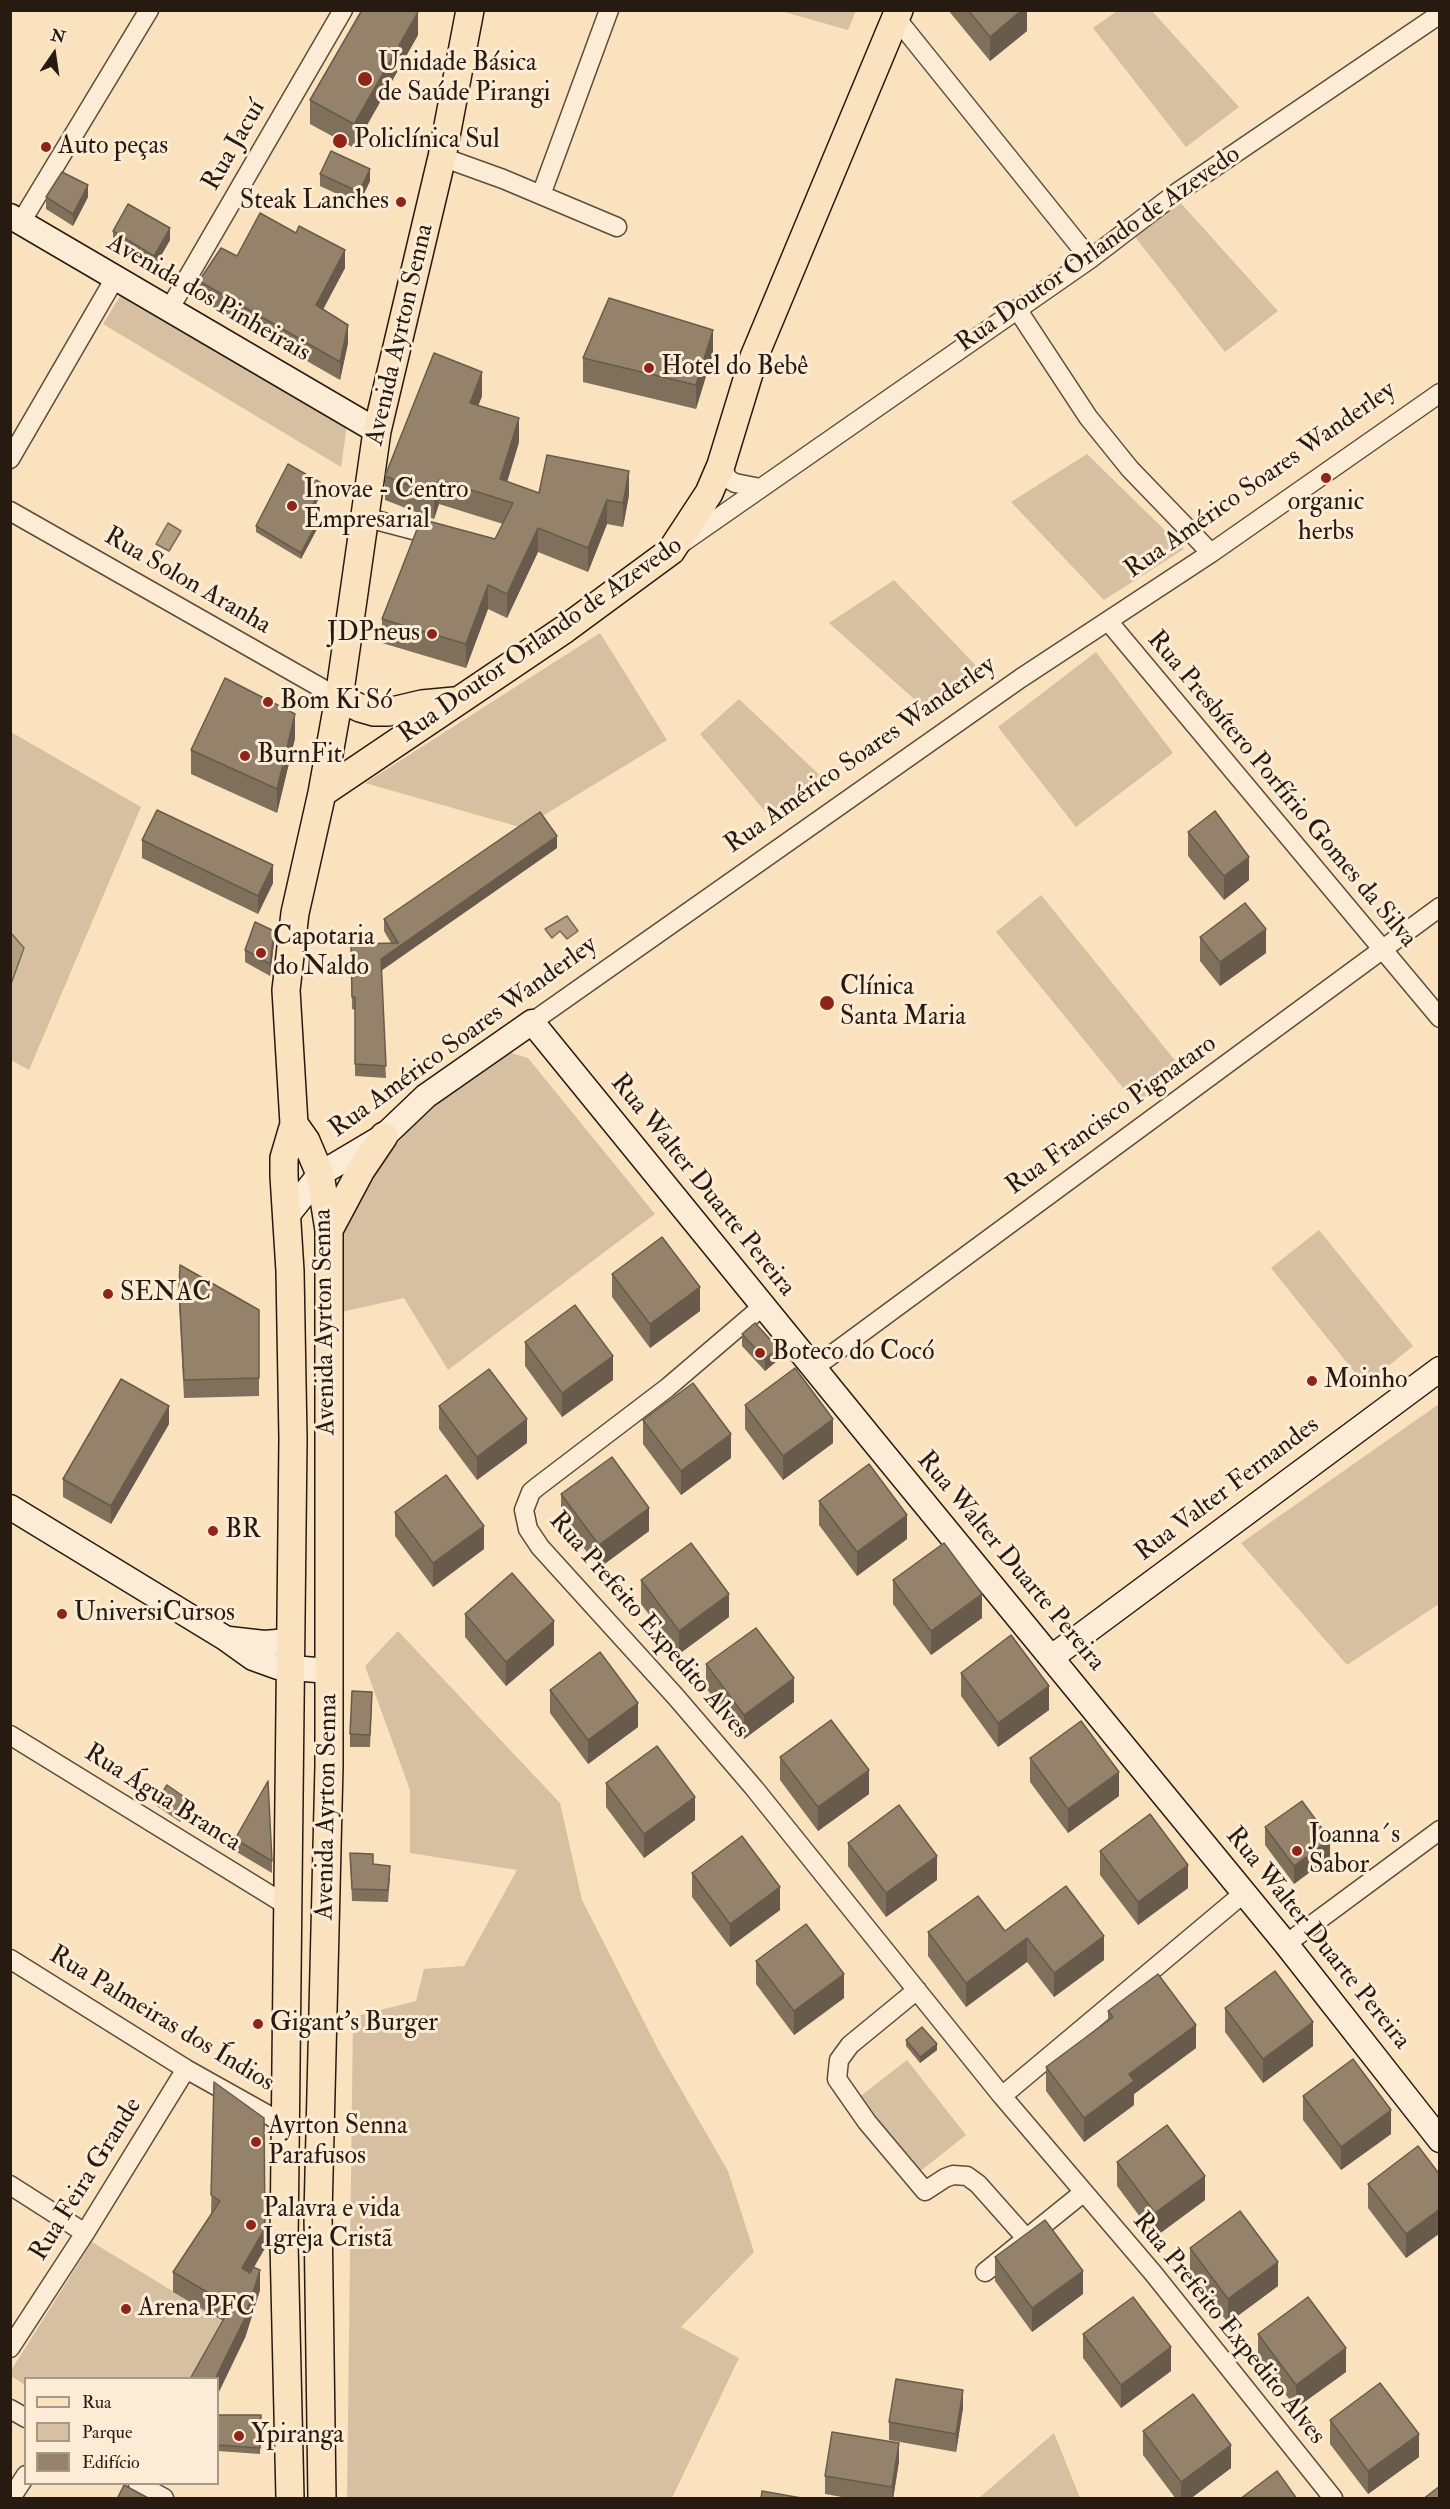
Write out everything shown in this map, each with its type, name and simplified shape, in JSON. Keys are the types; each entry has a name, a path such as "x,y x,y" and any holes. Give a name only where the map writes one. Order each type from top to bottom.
{"main road":[{"name":"Avenida Ayrton Senna","path":"290,2499 284,2243 287,2163 289,1641 293,1549 293,1440 290,1271 284,1158 291,1133 286,990 289,953 339,698 377,431 442,157 470,10"},
{"path":"671,551 709,493 721,465 754,357 897,14"},
{"name":"Avenida dos Pinheirais","path":"16,219 377,431"},
{"name":"Rua Doutor Orlando de Azevedo","path":"322,793 565,630 671,551"},
{"path":"339,698 374,712 388,712 422,704 458,700"},
{"name":"Rua Américo Soares Wanderley","path":"286,1217 320,1174 384,1136 426,1096 532,1022"},
{"name":"Rua Walter Duarte Pereira","path":"532,1022 1245,1893 1440,2140"},
{"name":"Avenida Ayrton Senna","path":"291,1133 306,1141 320,1174 328,1230 330,1671 327,1895 318,2215 322,2499"},
{"path":"328,1230 361,1170 384,1136"},
{"name":"Rua Valter Fernandes","path":"1052,1657 1440,1369"},
{"path":"10,1507 225,1638 253,1658 278,1667 330,1671"},
{"path":"225,1638 264,1643 289,1641"},
{"path":"287,2163 302,2164 307,2169 310,2202 318,2215"}],"street":[{"path":"16,219 149,10"},
{"name":"Rua Jacuí","path":"170,308 344,10"},
{"path":"541,195 609,10"},
{"path":"897,14 1090,259"},
{"name":"Rua Doutor Orlando de Azevedo","path":"671,551 1090,259 1175,194 1440,14"},
{"path":"442,157 617,227"},
{"path":"10,459 115,278"},
{"path":"1017,309 1088,417 1130,469 1211,553"},
{"name":"Rua Américo Soares Wanderley","path":"532,1022 1021,678 1211,553 1440,393"},
{"path":"721,465 728,479 735,483 760,488"},
{"name":"Rua Solon Aranha","path":"10,511 339,698"},
{"path":"364,517 453,540"},
{"name":"Rua Presbítero Porfírio Gomes da Silva","path":"1108,621 1440,1018"},
{"name":"Rua Francisco Pignataro","path":"814,1367 1440,907"},
{"name":"Rua Prefeito Expedito Alves","path":"763,1306 667,1388 531,1492 524,1510 533,1538 747,1780 1002,2096 1153,2273 1333,2499"},
{"name":"Rua Água Branca","path":"10,1735 288,1906"},
{"path":"1286,1944 1440,1830"},
{"path":"1002,2096 1245,1893"},
{"name":"Rua Palmeiras dos Índios","path":"10,1959 186,2069 286,2124"},
{"path":"917,1990 850,2044 839,2060 837,2079 867,2122 925,2191 953,2175 966,2176 978,2184 1026,2238"},
{"name":"Rua Feira Grande","path":"10,2348 85,2233 186,2069"},
{"path":"10,2185 85,2233"},
{"path":"985,2272 1084,2192"},
{"path":"10,2409 24,2417"},
{"path":"11,2499 24,2478"},
{"path":"140,2485 164,2499"}],"green space":[{"path":"781,11 856,11 848,30"},
{"path":"1117,11 1152,11 1239,107 1186,147 1093,28"},
{"path":"1178,200 1278,311 1225,352 1132,233"},
{"path":"122,293 347,425 341,467 103,324"},
{"path":"1087,454 1184,549 1104,600 1011,502"},
{"path":"894,580 985,675 933,716 829,623"},
{"path":"600,633 667,740 523,828 365,783"},
{"path":"1096,652 1173,753 1076,827 998,727"},
{"path":"739,699 827,782 774,822 700,734"},
{"path":"11,732 141,807 29,1070 11,1060"},
{"path":"1041,895 1182,1069 1137,1105 996,932"},
{"path":"508,1052 528,1058 655,1214 448,1370 404,1298 337,1313 339,1230 368,1182 403,1136 430,1109"},
{"path":"1319,1230 1413,1346 1365,1385 1271,1268"},
{"path":"1439,1404 1439,1604 1347,1665 1241,1543"},
{"path":"398,1631 560,1803 582,1900 660,2053 728,2171 754,2252 681,2327 739,2358 672,2498 347,2498 353,2017 416,2001 424,1969 464,1966 517,1870 410,1853 410,1790 365,1666"},
{"path":"907,2060 966,2135 918,2173 858,2098"},
{"name":"Arena PFC","path":"92,2242 230,2326 202,2377 24,2377 24,2384 11,2376 10,2372"},
{"path":"1054,2433 1080,2498 979,2498"}],"shaded area":[{"path":"168,523 181,531 169,551 156,544"},
{"path":"567,916 578,931 567,939 560,931 552,938 545,929"},
{"path":"11,933 24,948 11,984"}],"building":[{"name":"Unidade Básica de Saúde Pirangi","path":"362,10 416,10 418,12 354,124 310,100"},
{"path":"968,10 1022,10 990,37"},
{"path":"331,151 370,169 359,192 320,174"},
{"path":"62,172 88,185 73,214 46,197"},
{"path":"128,204 170,228 154,256 113,231"},
{"path":"260,213 296,233 299,226 345,250 316,305 348,325 340,362 199,281 221,248 237,256"},
{"path":"609,298 713,330 696,385 583,358"},
{"path":"434,353 482,372 470,403 519,418 500,479 539,493 547,455 629,471 623,503 607,500 588,548 538,528 507,594 488,585 466,644 382,619 421,519 495,539 513,503 439,480 434,495 385,476"},
{"name":"Inovae - Centro Empresarial","path":"288,464 323,484 307,516 317,523 301,553 256,526"},
{"name":"BurnFit","path":"225,678 295,714 277,789 191,750"},
{"path":"157,810 273,865 258,896 142,840"},
{"path":"1215,811 1249,857 1224,876 1188,832"},
{"path":"540,812 557,836 381,959 386,1066 355,1064 355,997 352,997 351,944 398,943 384,919"},
{"path":"1245,903 1266,929 1220,962 1200,937"},
{"path":"255,922 274,931 270,964 245,950"},
{"path":"662,1237 700,1287 650,1324 612,1274"},
{"path":"180,1265 259,1310 259,1378 184,1380"},
{"path":"575,1305 613,1356 562,1393 525,1342"},
{"path":"755,1323 778,1348 765,1359 742,1334"},
{"path":"795,1368 833,1419 783,1456 745,1405"},
{"path":"489,1369 527,1419 477,1457 439,1406"},
{"path":"121,1379 169,1406 111,1506 63,1479"},
{"path":"693,1383 731,1434 681,1471 643,1420"},
{"path":"612,1457 649,1508 599,1545 561,1494"},
{"path":"869,1464 907,1515 857,1552 819,1501"},
{"path":"446,1475 484,1526 433,1563 395,1512"},
{"path":"691,1543 729,1594 679,1631 641,1580"},
{"path":"944,1543 982,1594 931,1631 893,1580"},
{"path":"512,1573 554,1621 506,1662 465,1614"},
{"path":"756,1628 794,1678 744,1715 706,1664"},
{"path":"1011,1635 1049,1686 998,1723 961,1673"},
{"path":"600,1652 638,1703 588,1740 550,1690"},
{"path":"352,1691 372,1692 370,1735 350,1734"},
{"path":"831,1720 869,1770 818,1807 780,1757"},
{"path":"1081,1721 1119,1772 1068,1809 1030,1758"},
{"path":"657,1746 695,1797 644,1834 606,1783"},
{"path":"268,1781 272,1861 235,1839"},
{"path":"167,1785 190,1801 180,1816 157,1800"},
{"path":"1302,1801 1330,1839 1294,1866 1265,1827"},
{"path":"899,1805 937,1856 886,1893 848,1843"},
{"path":"1150,1814 1188,1865 1138,1902 1100,1851"},
{"path":"742,1836 780,1887 730,1924 692,1873"},
{"path":"350,1853 373,1854 373,1864 390,1866 388,1890 352,1889"},
{"path":"1066,1886 1104,1936 1054,1973 1027,1938 966,1983 928,1932 978,1896 1005,1931"},
{"path":"806,1924 844,1974 794,2011 756,1961"},
{"path":"1275,1971 1313,2022 1263,2059 1225,2008"},
{"path":"1158,1974 1196,2025 1129,2074 1134,2081 1084,2118 1046,2067 1113,2017 1108,2011"},
{"path":"922,2027 937,2044 920,2057 906,2040"},
{"path":"1353,2059 1391,2110 1341,2147 1303,2096"},
{"path":"214,2082 264,2118 265,2228 242,2268 250,2273 253,2267 260,2270 245,2318 216,2377 191,2377 231,2306 173,2272 220,2201 211,2195"},
{"path":"1167,2125 1205,2176 1155,2213 1117,2162"},
{"path":"1418,2146 1440,2175 1440,2209 1406,2234 1368,2184"},
{"path":"1240,2211 1278,2262 1228,2299 1190,2248"},
{"path":"1045,2220 1083,2271 1032,2308 995,2257"},
{"path":"1133,2297 1171,2347 1121,2385 1083,2334"},
{"path":"1308,2297 1346,2348 1296,2385 1258,2334"},
{"path":"896,2379 963,2390 956,2434 889,2422"},
{"path":"1380,2383 1419,2434 1368,2471 1330,2420"},
{"path":"1193,2394 1231,2445 1181,2482 1143,2431"},
{"name":"Ypiranga","path":"219,2415 261,2415 260,2448 219,2445"},
{"path":"832,2432 899,2443 892,2487 825,2476"},
{"path":"1277,2471 1297,2499 1240,2499"},
{"path":"124,2485 150,2499 117,2499"},
{"path":"1440,2486 1440,2499 1423,2499"},
{"path":"762,2491 807,2499 761,2499"}],"place":[{"name":"Unidade Básica de Saúde Pirangi","path":"365,79"},
{"name":"Policlínica Sul","path":"340,141"},
{"name":"Auto peças","path":"46,147"},
{"name":"Steak Lanches","path":"401,202"},
{"name":"Hotel do Bebê","path":"649,368"},
{"name":"organic herbs","path":"1326,478"},
{"name":"Inovae - Centro Empresarial","path":"292,506"},
{"name":"JDPneus","path":"432,634"},
{"name":"Bom Ki Só","path":"268,702"},
{"name":"BurnFit","path":"245,756"},
{"name":"Capotaria do Naldo","path":"261,953"},
{"name":"Clínica Santa Maria","path":"827,1003"},
{"name":"SENAC","path":"108,1294"},
{"name":"Boteco do Cocó","path":"760,1353"},
{"name":"Moinho","path":"1312,1381"},
{"name":"BR","path":"213,1531"},
{"name":"UniversiCursos","path":"62,1614"},
{"name":"Joanna´s Sabor","path":"1297,1851"},
{"name":"Gigant's Burger","path":"258,2024"},
{"name":"Ayrton Senna Parafusos","path":"256,2142"},
{"name":"Palavra e vida Igreja Cristã","path":"251,2225"},
{"name":"Arena PFC","path":"126,2309"},
{"name":"Ypiranga","path":"239,2436"}]}
